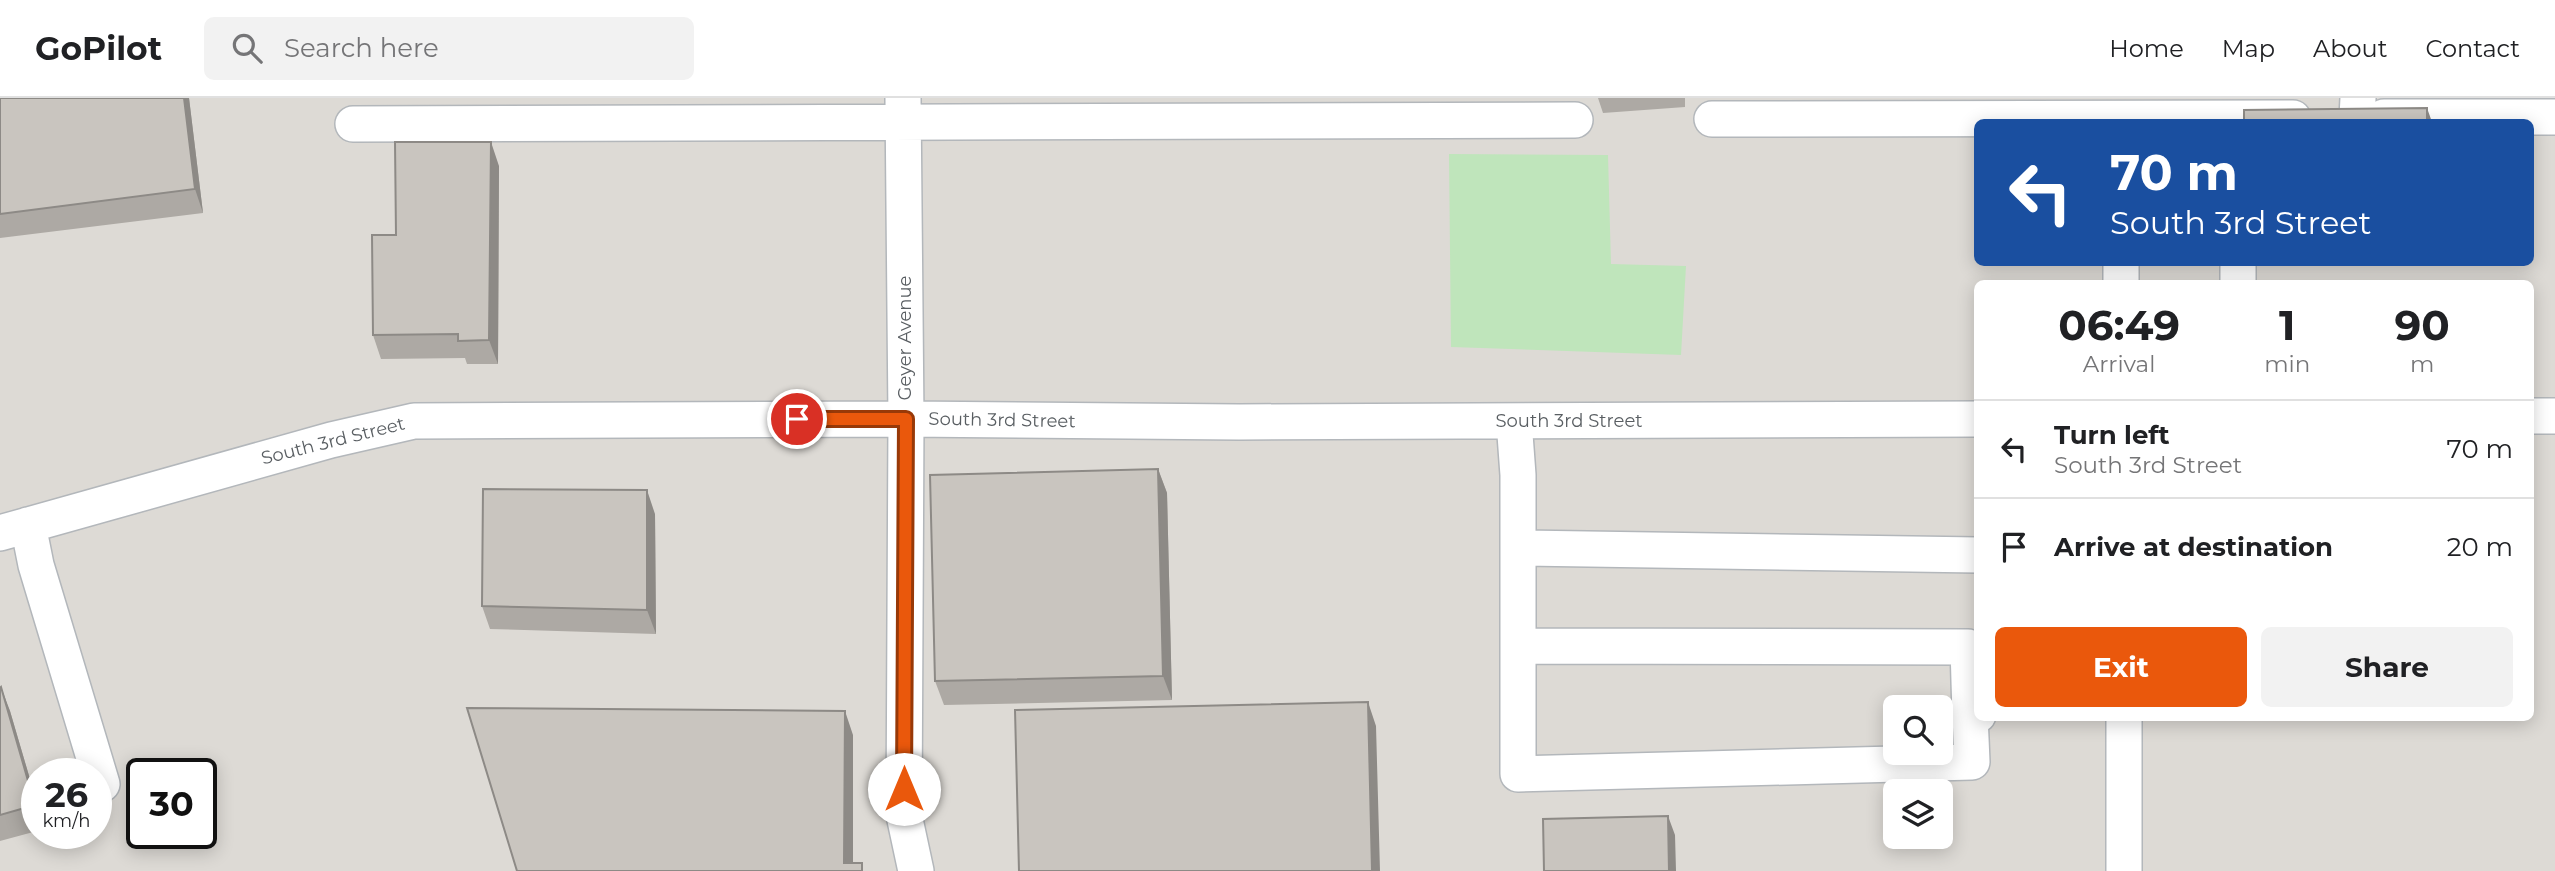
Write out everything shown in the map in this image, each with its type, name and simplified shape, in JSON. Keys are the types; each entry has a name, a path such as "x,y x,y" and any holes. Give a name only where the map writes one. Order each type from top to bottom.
{"street":[{"path":"2247,119 2325,111 2447,107 2555,117"},
{"name":"Geyer Avenue","path":"903,110 906,419 904,815 916,871"},
{"path":"359,116 996,110 1575,120"},
{"path":"1712,119 2120,113 2220,119"},
{"path":"2534,416 2555,416"},
{"name":"South 3rd Street","path":"14,529 331,439 414,421 1974,419"},
{"path":"1514,421 1518,548 1518,646 1518,774 1972,762 1973,647 1518,646"},
{"path":"14,529 36,565 94,758"},
{"path":"1518,548 1974,555"},
{"path":"2124,721 2124,871"}],"shaded area":[{"path":"0,98 2555,98 2555,871 0,871"}],"green space":[{"path":"1449,154 1608,155 1611,264 1686,266 1681,355 1451,347"}],"building":[{"path":"0,98 184,98 195,189 0,214"},
{"path":"2427,108 2427,119 2244,119 2244,110"},
{"path":"395,142 491,142 489,340 458,341 458,334 373,335 372,235 396,235"},
{"path":"1158,469 1163,676 935,681 930,475"},
{"path":"483,489 647,490 647,610 482,606"},
{"path":"0,688 21,758 21,809 0,815"},
{"path":"1368,702 1372,871 1019,871 1015,710"},
{"path":"467,708 845,711 844,863 862,863 862,871 517,871"},
{"path":"1668,816 1669,871 1544,871 1543,819"}],"route":[{"path":"797,419 906,419 904,789"}]}
